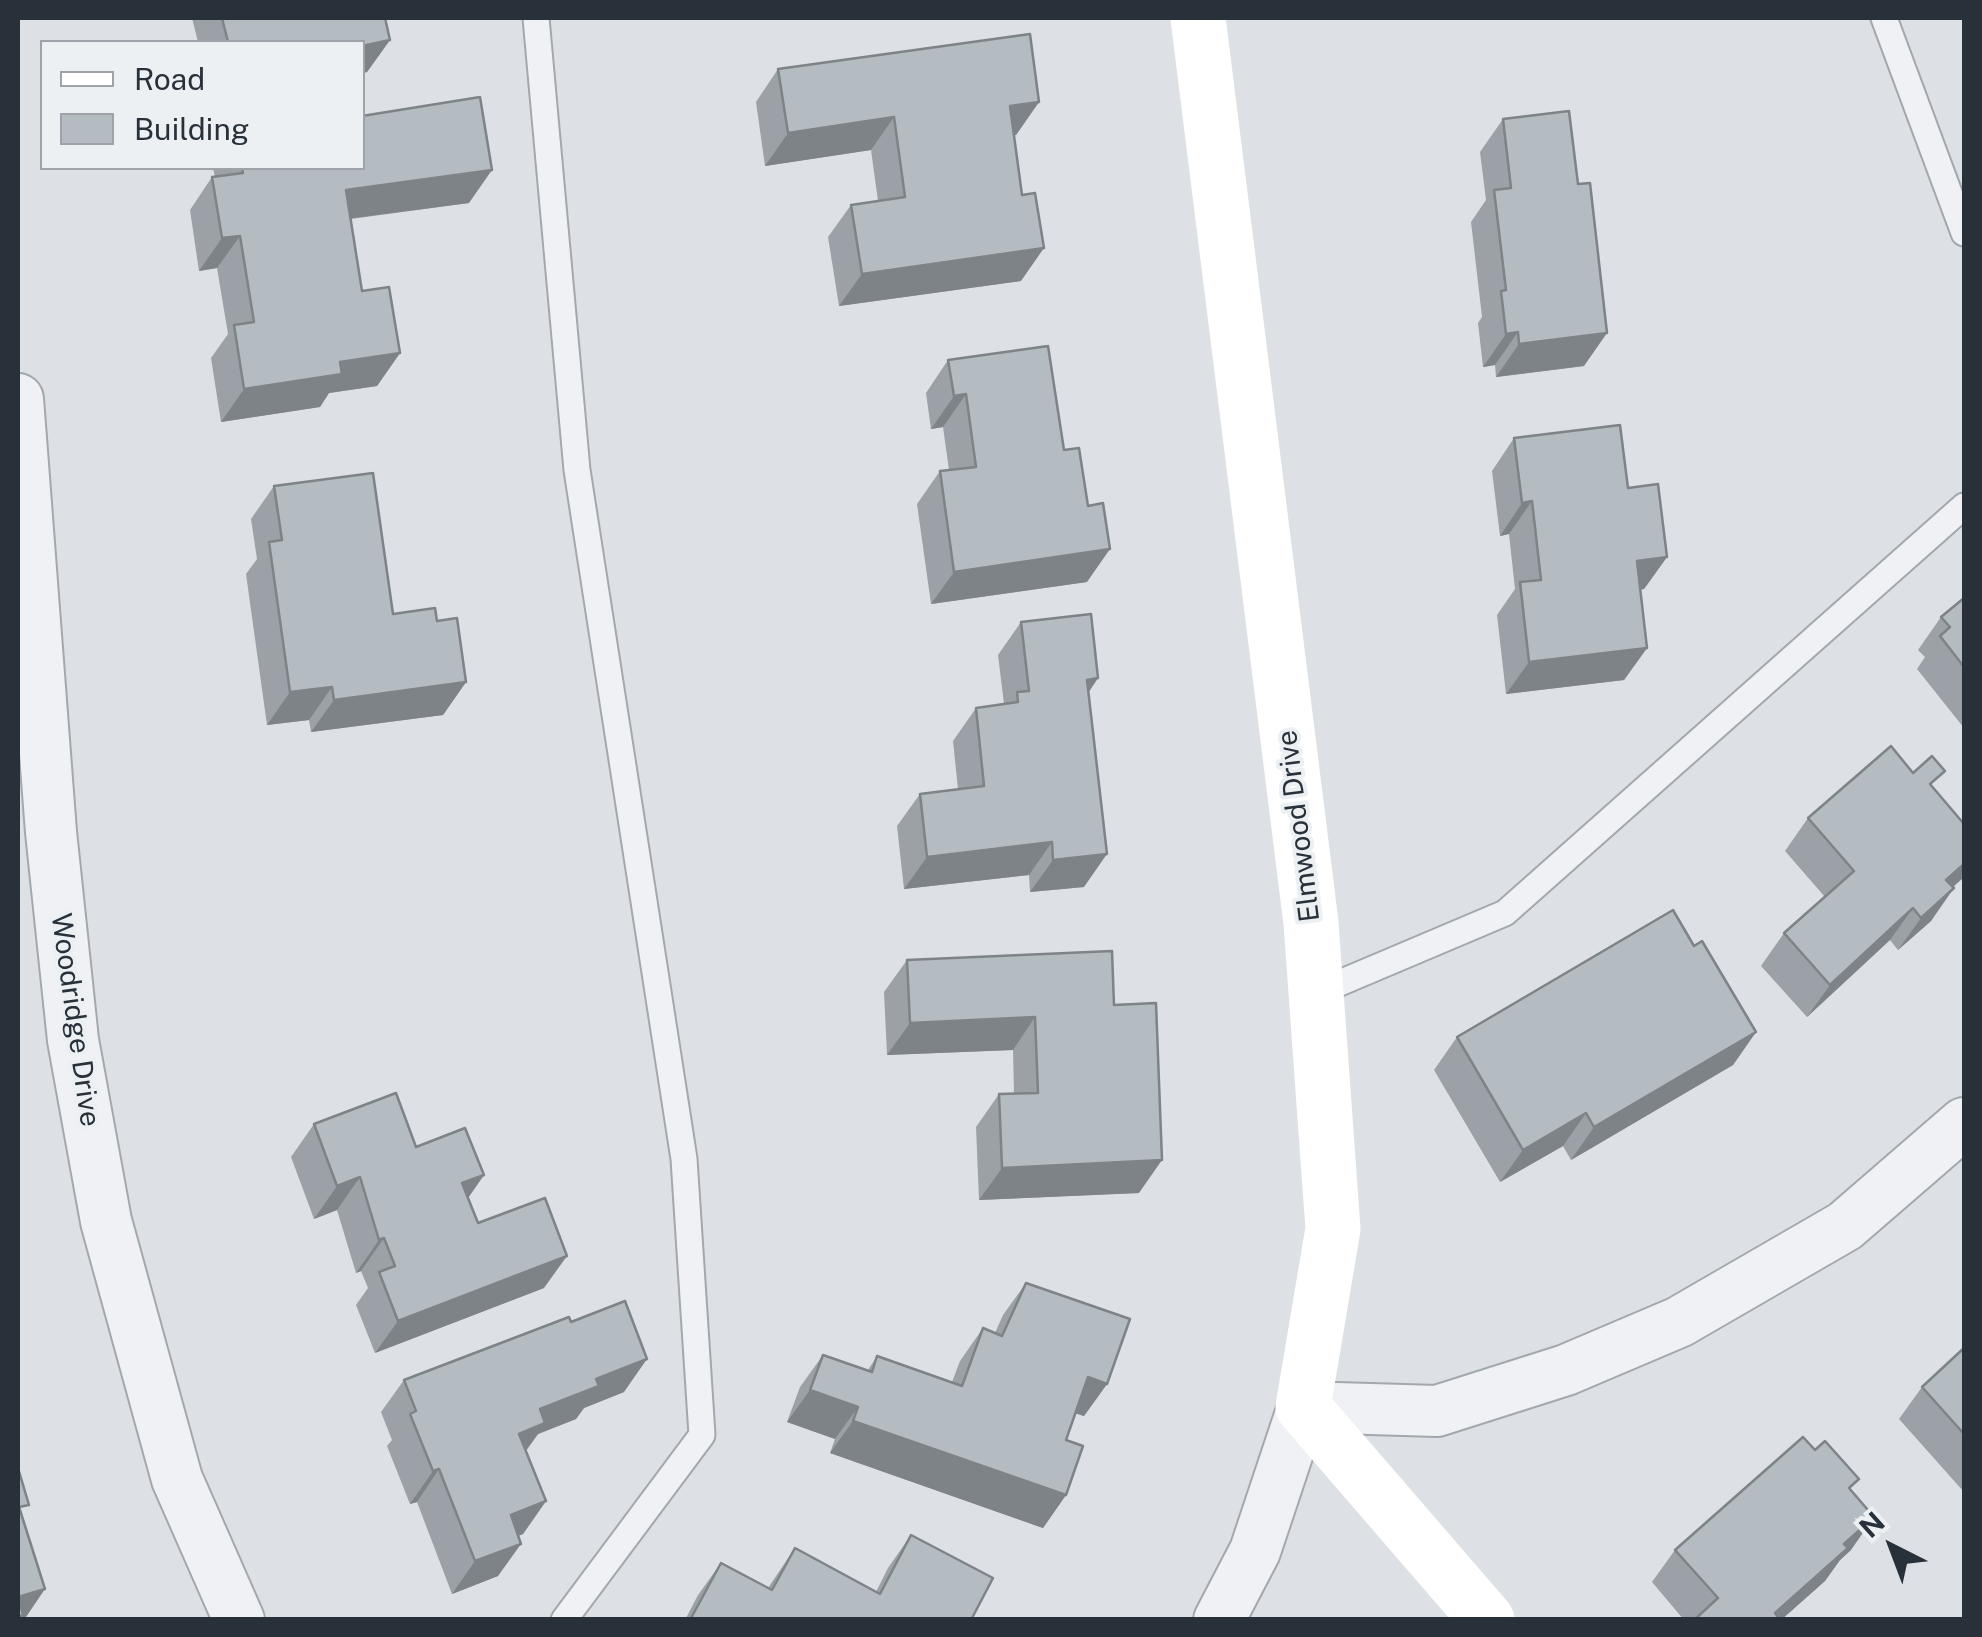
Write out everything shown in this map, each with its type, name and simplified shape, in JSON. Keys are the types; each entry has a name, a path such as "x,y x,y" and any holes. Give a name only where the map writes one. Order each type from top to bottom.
{"street":[{"name":"Elmwood Drive","path":"1198,18 1316,993 1332,1229 1302,1407 1255,1551 1219,1620"},
{"name":"Woodridge Drive","path":"18,399 51,832 74,1040 106,1221 177,1480 239,1620"},
{"path":"1302,1407 1437,1412 1566,1370 1679,1322 1844,1226 1964,1123"},
{"path":"1302,1407 1487,1620"}],"lane":[{"path":"536,18 576,470 684,1158 702,1435 564,1620"},
{"path":"1884,18 1964,232"},
{"path":"1316,993 1505,913 1964,506"}],"building":[{"path":"222,18 385,18 390,40 365,45 365,40 228,40"},
{"path":"1030,34 1039,102 1010,106 1022,195 1035,193 1044,248 862,274 851,205 905,197 894,117 788,133 778,69"},
{"path":"480,97 492,170 346,190 362,291 389,287 400,353 340,362 342,374 244,389 234,325 254,322 240,236 222,238 212,177 243,173 242,170 365,170 365,116"},
{"path":"1569,111 1578,184 1590,183 1607,333 1519,344 1518,332 1506,334 1501,291 1506,290 1494,190 1511,188 1503,119"},
{"path":"1048,346 1064,450 1079,448 1088,506 1103,503 1110,549 954,572 940,471 976,467 966,394 954,396 948,360"},
{"path":"1620,425 1628,488 1658,484 1667,557 1637,561 1647,648 1529,662 1520,582 1541,580 1532,501 1522,503 1514,438"},
{"path":"373,473 393,614 435,608 437,621 457,618 466,682 334,700 332,687 290,692 269,542 282,540 274,486"},
{"path":"1964,598 1964,667 1940,636 1950,627 1941,617"},
{"path":"1091,614 1098,678 1087,680 1107,854 1053,860 1052,842 927,857 920,794 984,786 976,708 1018,702 1017,692 1029,691 1021,622"},
{"path":"1891,746 1913,773 1932,756 1945,771 1930,784 1964,824 1964,864 1946,880 1954,888 1921,918 1913,908 1830,985 1784,933 1854,871 1808,818"},
{"path":"1673,910 1694,946 1702,941 1756,1032 1594,1127 1586,1113 1523,1150 1457,1037"},
{"path":"1112,951 1114,1005 1156,1003 1162,1160 1002,1168 999,1094 1038,1093 1035,1017 910,1023 907,960"},
{"path":"396,1093 416,1147 465,1128 484,1175 462,1183 478,1223 545,1198 567,1256 398,1321 379,1272 395,1266 384,1238 379,1240 360,1177 337,1186 314,1124"},
{"path":"1026,1283 1130,1319 1107,1384 1088,1377 1066,1440 1083,1446 1066,1495 853,1421 858,1407 810,1390 823,1355 872,1372 877,1356 962,1386 983,1328 1002,1336"},
{"path":"625,1301 647,1359 596,1379 599,1386 540,1409 545,1423 519,1434 546,1501 511,1515 521,1544 475,1561 439,1469 433,1471 410,1414 416,1411 404,1380 569,1317 571,1322"},
{"path":"1964,1348 1964,1434 1922,1387"},
{"path":"1803,1437 1815,1450 1825,1441 1859,1479 1849,1488 1874,1517 1844,1544 1848,1548 1775,1613 1780,1620 1694,1620 1718,1598 1675,1550"},
{"path":"18,1468 29,1505 19,1507 45,1589 18,1597"},
{"path":"911,1535 993,1578 971,1620 690,1620 721,1563 772,1590 795,1548 880,1594"}]}
